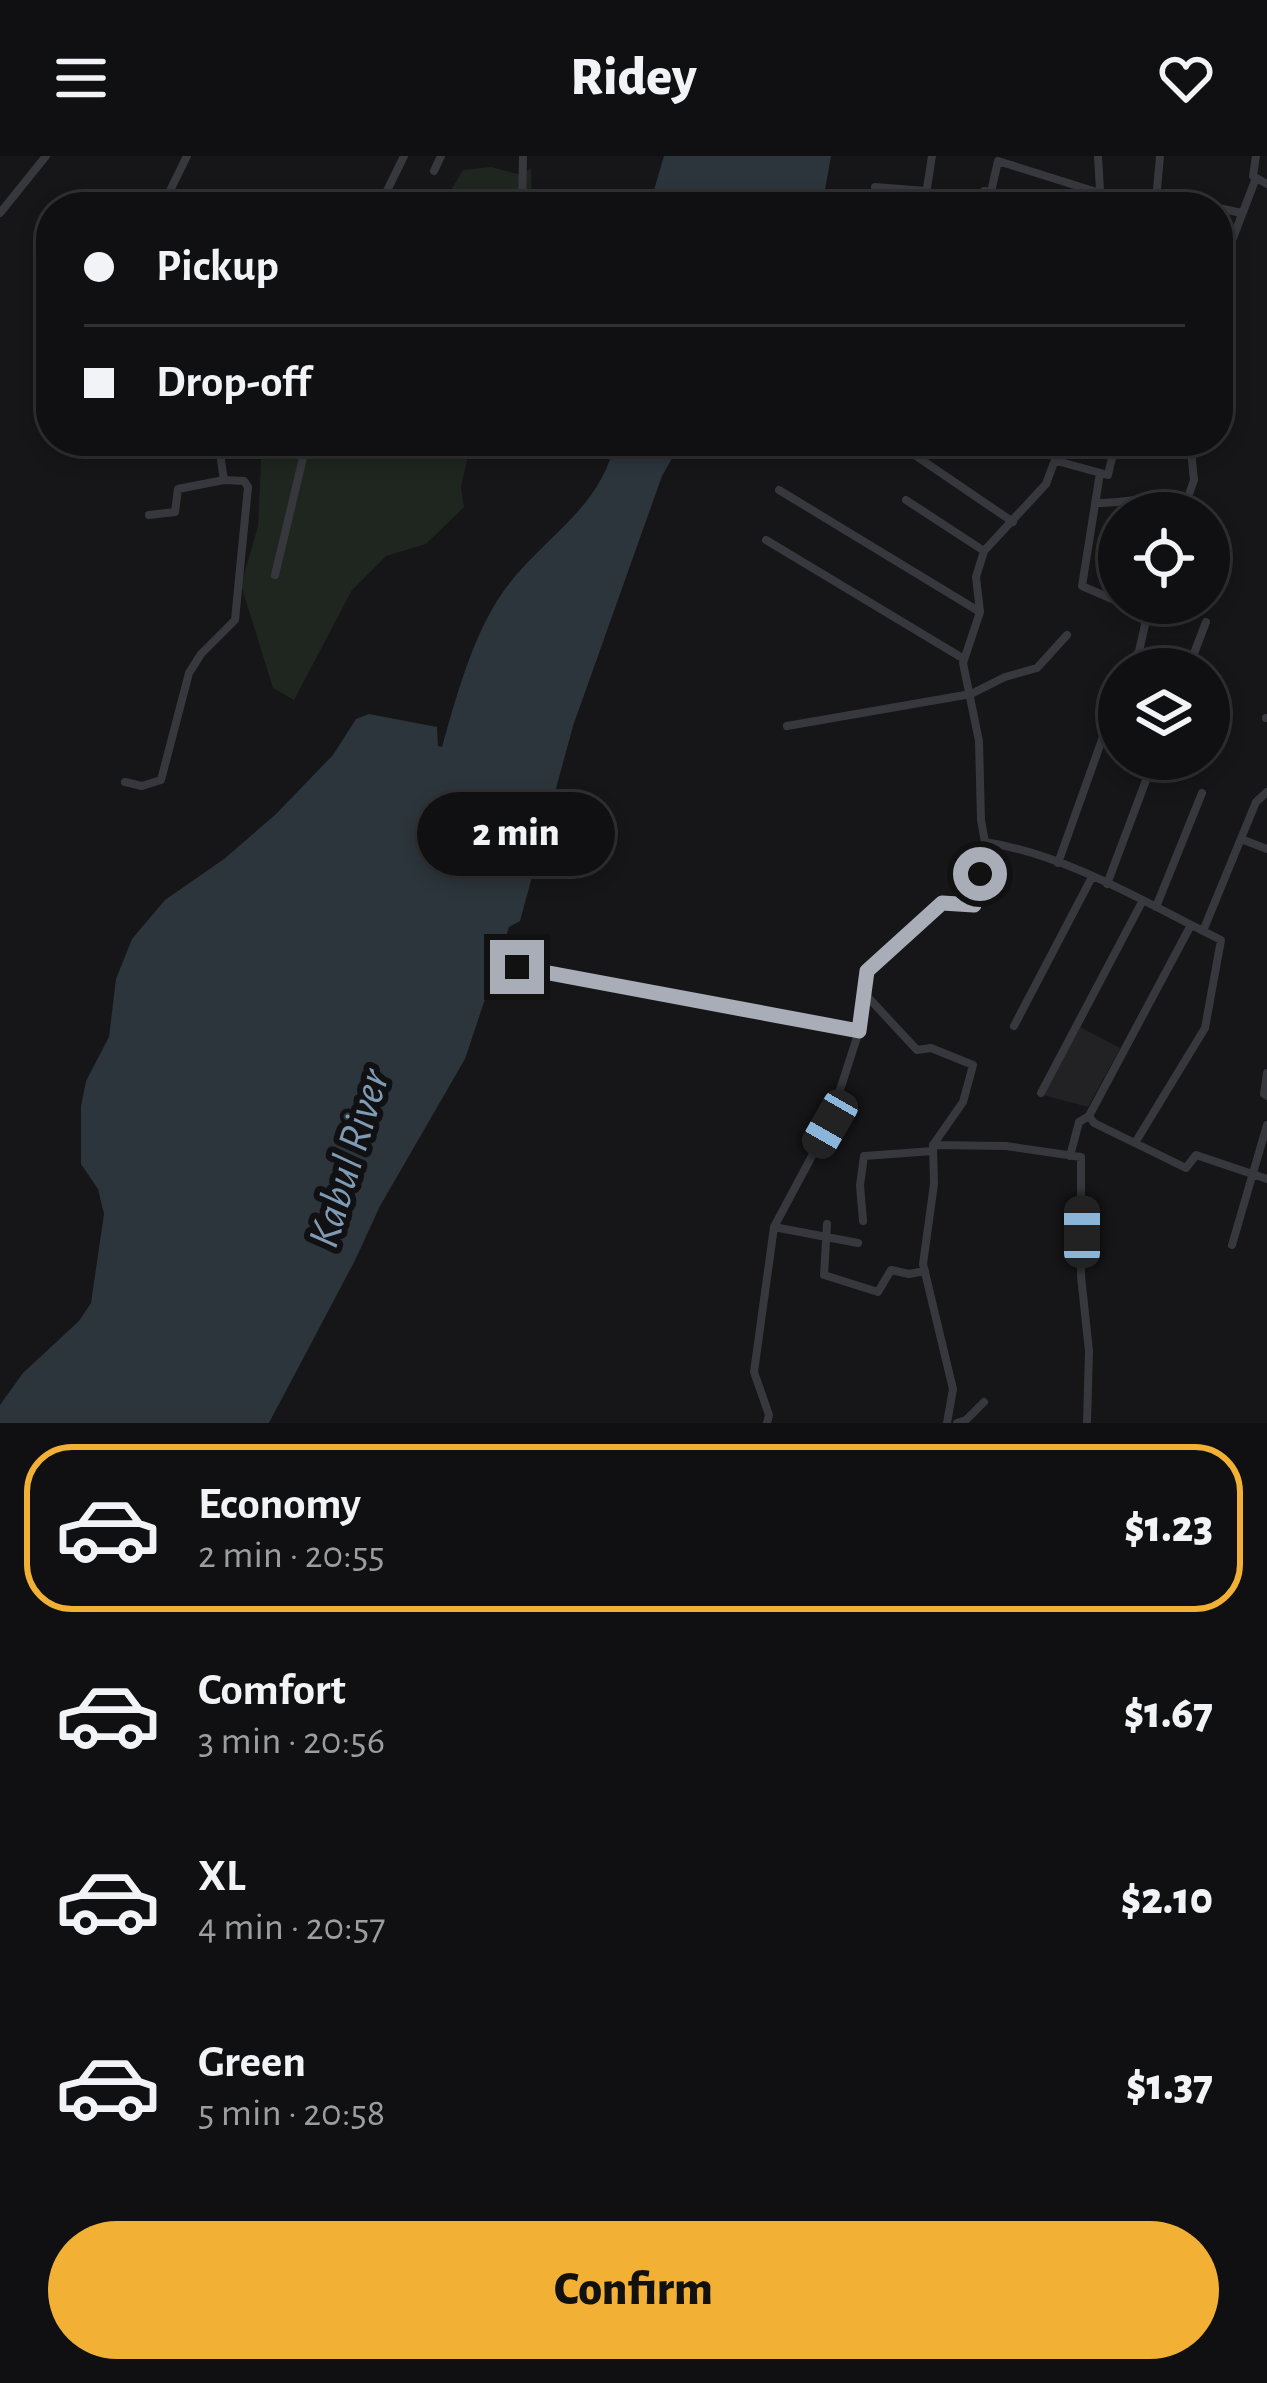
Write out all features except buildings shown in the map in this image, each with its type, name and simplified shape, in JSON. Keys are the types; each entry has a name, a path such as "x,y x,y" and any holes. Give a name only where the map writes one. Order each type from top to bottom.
{"street":[{"path":"0,213 46,156"},
{"path":"169,192 187,156"},
{"path":"386,192 404,156"},
{"path":"434,171 441,156"},
{"path":"523,156 523,192"},
{"path":"875,187 926,191 932,156"},
{"path":"1098,156 1103,192"},
{"path":"1157,192 1160,156"},
{"path":"1233,236 1256,178 1256,156"},
{"path":"991,191 998,161 1097,192"},
{"path":"1256,178 1267,184"},
{"path":"984,192 995,192"},
{"path":"1233,211 1242,213"},
{"path":"220,456 224,480"},
{"path":"275,575 303,456"},
{"path":"916,456 1013,522"},
{"path":"1054,456 1108,475 1112,456"},
{"path":"1095,503 1135,503 1163,495 1187,500 1194,480 1192,456"},
{"path":"767,1423 769,1415 754,1372 774,1227 830,1124 859,1031 867,971 942,903 974,905 986,842 979,741 964,659 980,612 976,577 984,551 1046,484 1058,457"},
{"path":"1098,593 1082,586 1100,473"},
{"path":"125,782 142,786 160,780 189,673 201,654 236,620 248,488 244,481 224,480 180,488 175,512 149,514"},
{"path":"778,490 980,612"},
{"path":"906,500 984,551"},
{"path":"766,540 964,659"},
{"path":"787,726 971,694 1005,676 1037,668 1067,635"},
{"path":"1058,863 1098,758"},
{"path":"1107,884 1146,780"},
{"path":"1203,931 1256,802 1267,791"},
{"path":"1156,907 1202,793"},
{"path":"1241,839 1267,849"},
{"path":"986,842 1023,848 1221,940 1205,1028 1135,1143"},
{"path":"1014,1026 1092,878"},
{"path":"1041,1093 1143,901"},
{"path":"1070,1156 1079,1122 1089,1116 1191,925"},
{"path":"517,967 859,1031"},
{"path":"864,992 917,1050 931,1048 973,1065 962,1102 933,1148 925,1271 952,1389 947,1423"},
{"path":"1267,1073 1267,1096"},
{"path":"1089,1116 1094,1123 1186,1168 1196,1155 1267,1179"},
{"path":"1232,1245 1267,1125"},
{"path":"863,1221 860,1184 865,1156 1006,1146 1081,1157 1081,1276 1089,1351 1087,1423"},
{"path":"827,1224 824,1274 878,1292 891,1270 925,1271"},
{"path":"774,1227 858,1244"},
{"path":"957,1423 984,1402"}],"shaded area":[{"path":"491,167 522,175 531,168 532,192 450,192 463,170"},
{"path":"261,456 468,456 461,487 464,507 426,544 386,556 352,590 294,700 273,688 241,585 258,526"},
{"path":"1080,1027 1120,1048 1088,1107 1043,1095"}],"water":[{"path":"664,156 831,156 825,192 653,192"},
{"name":"Kabul River","path":"610,456 673,456 662,476 573,726 520,921 509,927 465,1059 380,1206 336,1302 269,1423 0,1423 0,1405 23,1373 79,1321 91,1303 104,1214 98,1189 81,1164 81,1106 86,1081 109,1037 116,979 132,939 165,900 224,859 275,815 333,755 356,719 369,714 437,727 438,746 442,747 465,672 497,601 581,507"}],"pier":[{"path":"418,1141 420,1146 320,1343 274,1423 269,1423"}],"route":[{"path":"517,967 859,1031 867,971 942,903 974,905 980,874"}]}
